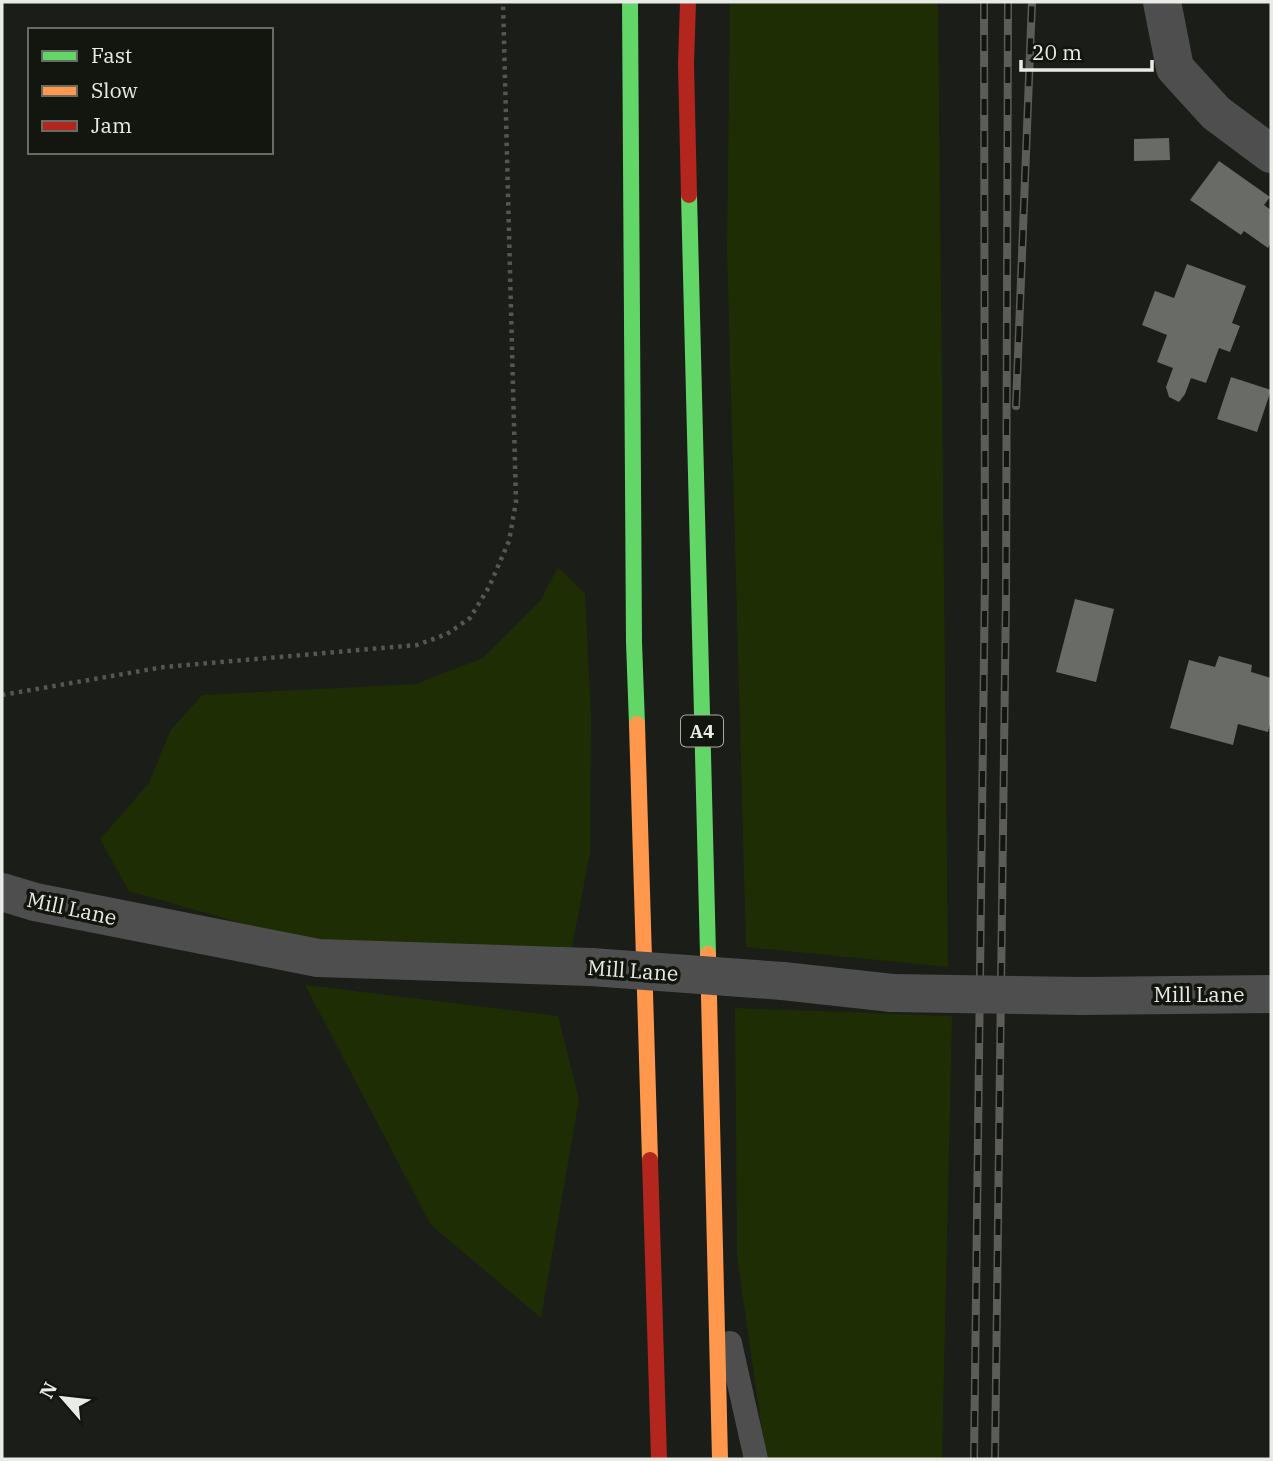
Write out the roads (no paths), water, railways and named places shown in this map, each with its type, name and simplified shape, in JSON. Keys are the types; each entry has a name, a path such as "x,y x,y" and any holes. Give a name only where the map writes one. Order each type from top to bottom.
{"highway":[{"path":"630,2 634,642 659,1459"},
{"name":"A4","path":"688,2 686,64 720,1459"}],"street":[{"path":"1163,2 1175,68 1216,113 1271,154"},
{"name":"Mill Lane","path":"2,892 36,902 318,958 592,967 892,993 1271,995"}],"lane":[{"path":"715,1274 756,1459"}],"railway":[{"path":"974,1459 985,575 984,2"},
{"path":"995,1459 1006,595 1008,2"},
{"path":"1016,406 1032,2"}]}
